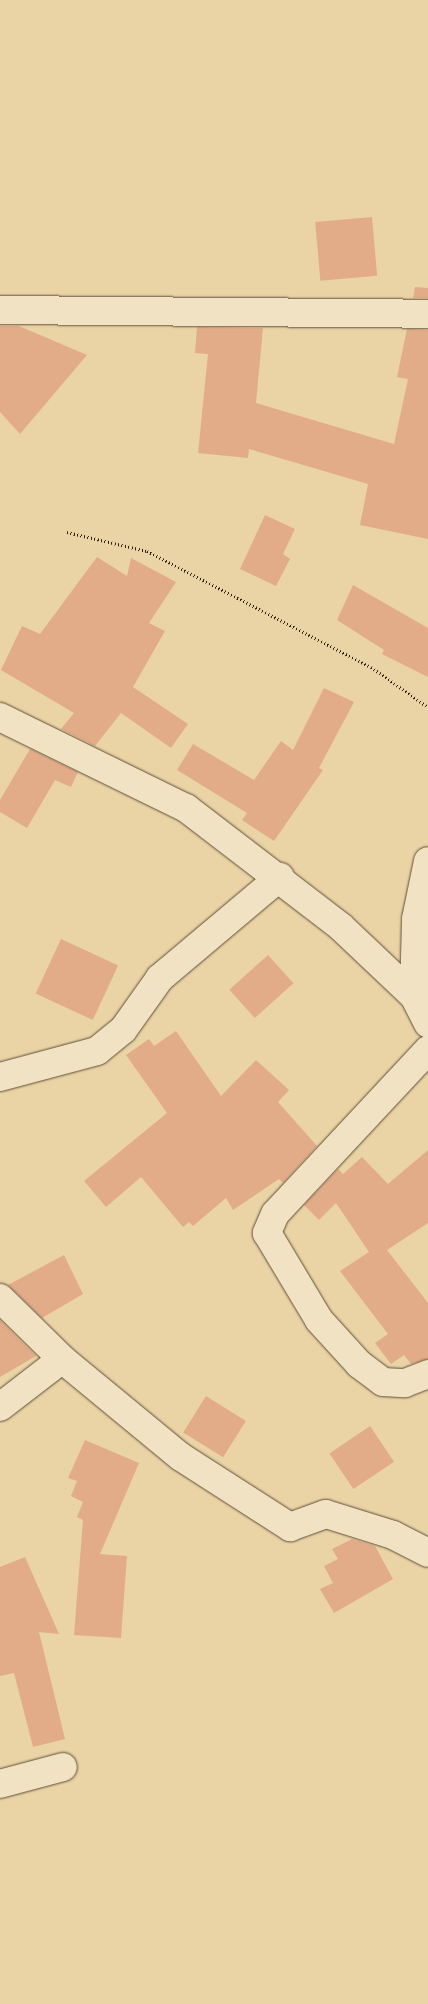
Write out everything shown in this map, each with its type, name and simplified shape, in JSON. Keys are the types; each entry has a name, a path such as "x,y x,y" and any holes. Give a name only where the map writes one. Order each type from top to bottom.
{"street":[{"path":"0,310 428,314"},
{"path":"0,716 186,808 280,877 341,927 414,996 428,1024"},
{"path":"414,996 416,919 428,861"},
{"path":"0,1077 97,1051 123,1030 160,978 280,877"},
{"path":"428,1050 275,1214 267,1233 319,1320 359,1364 383,1382 405,1383 428,1374"},
{"path":"0,1298 62,1359 181,1457 290,1527 326,1514 393,1535 428,1553"},
{"path":"0,1407 62,1359"},
{"path":"0,1784 64,1767"}],"path":[{"path":"67,532 147,551 371,667 428,707"}],"building":[{"path":"372,217 377,276 320,281 315,222"},
{"path":"415,287 428,288 428,298 413,298"},
{"path":"0,326 19,326 87,355 20,434 0,412"},
{"path":"197,327 263,328 256,403 394,444 408,379 397,377 407,329 428,330 428,539 360,525 368,484 249,449 248,458 198,453 208,354 195,353"},
{"path":"265,515 295,529 283,554 290,559 276,586 240,569"},
{"path":"97,557 127,576 131,558 176,582 149,623 165,631 133,687 188,724 171,748 121,713 95,746 61,729 74,713 1,670 22,626 40,634"},
{"path":"353,585 428,628 428,677 382,654 384,650 337,620"},
{"path":"324,688 354,702 319,768 323,770 274,841 242,820 247,813 177,770 193,744 254,780 281,741 293,750"},
{"path":"30,749 78,772 71,787 55,780 27,828 0,812 0,800"},
{"path":"61,939 118,966 93,1020 36,993"},
{"path":"268,955 293,983 255,1018 229,990"},
{"path":"176,1031 221,1096 256,1060 289,1090 278,1102 317,1146 283,1183 279,1179 233,1210 226,1198 193,1226 189,1222 183,1227 141,1177 106,1207 84,1181 167,1113 126,1055 149,1039 154,1046"},
{"path":"428,1150 428,1223 387,1250 428,1303 428,1359 411,1364 404,1355 391,1364 375,1343 388,1334 340,1271 369,1252 336,1203 319,1220 304,1205 338,1169 343,1174 362,1157 388,1184"},
{"path":"64,1255 83,1294 42,1318 8,1285"},
{"path":"0,1320 36,1356 0,1377"},
{"path":"206,1396 246,1421 223,1457 183,1432"},
{"path":"370,1426 394,1462 353,1489 329,1453"},
{"path":"85,1440 139,1463 100,1554 127,1556 121,1638 74,1635 83,1520 77,1517 83,1502 71,1496 77,1481 68,1478"},
{"path":"352,1539 375,1546 393,1579 334,1613 320,1589 333,1583 324,1566 338,1559 332,1549"},
{"path":"25,1557 59,1634 39,1632 65,1739 33,1747 14,1673 0,1676 0,1567"}]}
